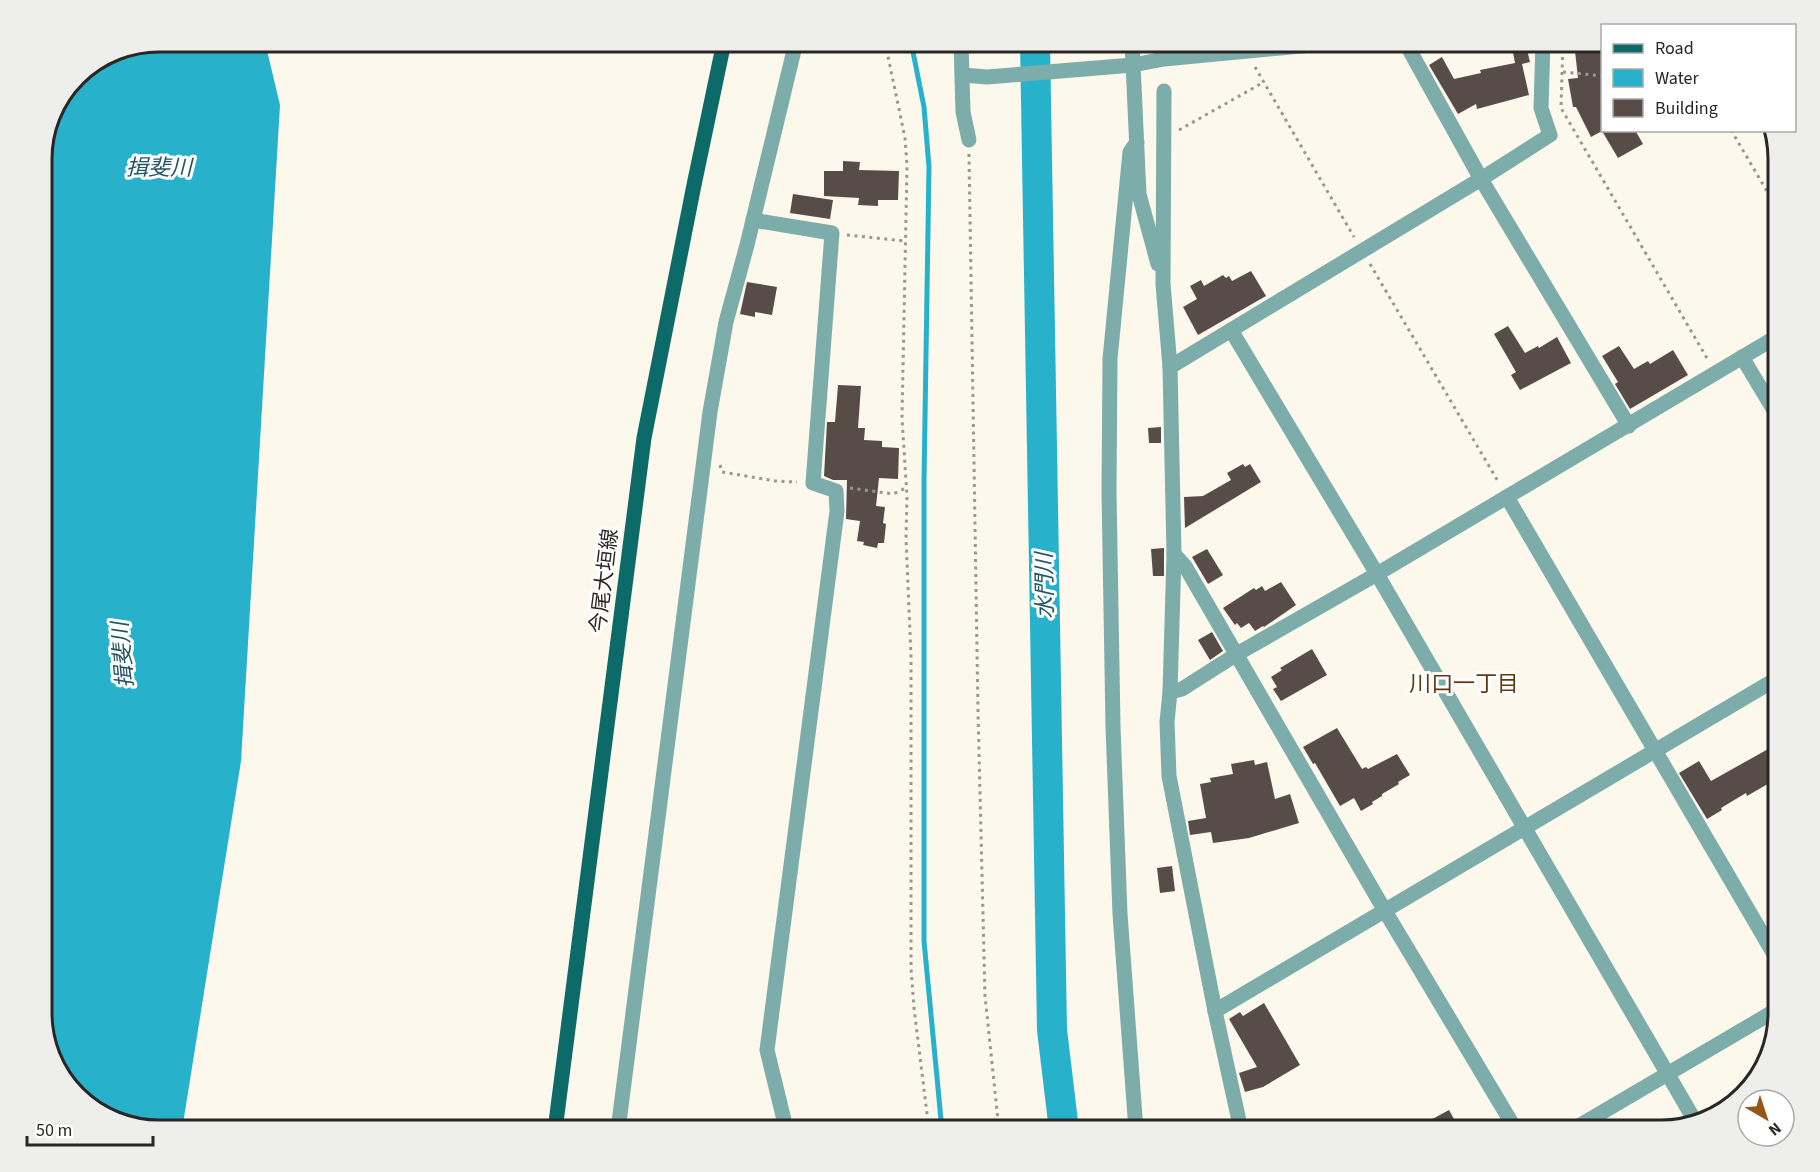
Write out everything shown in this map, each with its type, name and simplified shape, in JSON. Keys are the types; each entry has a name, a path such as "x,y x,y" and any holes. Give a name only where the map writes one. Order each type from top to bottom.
{"main road":[{"name":"今尾大垣線","path":"556,1120 644,438 722,53"}],"street":[{"path":"962,52 963,112 969,140"},
{"path":"1132,52 1139,194 1163,284"},
{"path":"963,75 987,77 1133,65 1164,59 1243,52"},
{"path":"1411,52 1481,179 1629,426"},
{"path":"1170,367 1550,135 1541,108 1543,52"},
{"path":"619,1120 710,412 726,322 793,53"},
{"path":"1164,91 1163,284 1170,367 1174,554 1167,722 1169,776 1239,1120"},
{"path":"1135,1120 1120,914 1113,727 1109,491 1110,359 1130,152 1137,142"},
{"path":"753,220 832,233 813,483 836,491 837,512 767,1050 784,1120"},
{"path":"1231,330 1377,574 1691,1115"},
{"path":"1170,692 1182,689 1237,654 1629,426 1768,342"},
{"path":"1742,357 1768,400"},
{"path":"1507,497 1768,945"},
{"path":"1174,554 1185,566 1385,911 1510,1120"},
{"path":"1215,1011 1768,684"},
{"path":"1589,1120 1768,1015"}],"path":[{"path":"1246,52 1507,497"},
{"path":"1563,52 1561,108 1715,373"},
{"path":"887,53 905,138 907,166 902,418 911,656 911,968 928,1120"},
{"path":"1562,71 1601,76"},
{"path":"1164,139 1264,82"},
{"path":"1732,132 1768,193"},
{"path":"969,140 985,996 998,1120"},
{"path":"832,233 905,241"},
{"path":"720,462 722,472 775,481 813,483"},
{"path":"836,491 844,486 893,494 906,488"}],"water":[{"name":"揖斐川","path":"152,53 268,53 280,105 241,761 184,1120 145,1119 132,1116 100,1102 79,1083 70,1072 58,1047 53,1020 53,152 61,118 70,100 89,79 125,58"}],"building":[{"path":"1513,52 1528,52 1530,62 1522,64 1529,95 1477,109 1476,104 1458,114 1429,65 1442,57 1454,79 1481,73 1480,70 1515,63"},
{"path":"1575,52 1601,52 1601,132 1591,137 1576,107 1573,107 1568,79 1578,78"},
{"path":"1603,132 1636,132 1643,144 1618,158"},
{"path":"843,161 860,162 859,170 899,171 898,200 878,200 878,206 858,205 859,198 824,196 824,171 843,171"},
{"path":"793,194 833,200 830,219 790,213"},
{"path":"1251,271 1266,296 1198,335 1183,307 1197,299 1190,286 1201,280 1204,286 1223,275 1226,278 1229,276 1232,281"},
{"path":"747,282 777,287 772,315 755,312 755,317 740,314"},
{"path":"1508,326 1525,353 1557,337 1571,363 1520,390 1511,375 1516,372 1494,334"},
{"path":"1619,346 1634,369 1648,361 1650,364 1673,350 1688,375 1630,409 1615,384 1618,382 1602,356"},
{"path":"838,385 861,386 858,428 865,428 864,440 882,441 882,447 899,448 898,479 879,478 876,506 885,507 883,523 886,524 884,543 878,543 877,548 857,541 860,521 846,519 847,480 833,480 824,476 827,422 835,422"},
{"path":"1161,427 1161,443 1149,443 1148,428"},
{"path":"1243,464 1245,467 1250,464 1261,482 1185,528 1184,497 1203,496 1231,480 1227,473"},
{"path":"1164,548 1164,576 1153,576 1151,549"},
{"path":"1207,549 1223,575 1208,584 1192,557"},
{"path":"1281,582 1296,605 1264,627 1255,631 1249,623 1241,628 1237,623 1235,625 1223,608 1254,588 1256,590 1262,586 1265,591"},
{"path":"1212,632 1223,651 1210,660 1198,640"},
{"path":"1312,649 1327,675 1281,701 1273,689 1277,687 1271,677 1282,670 1280,668"},
{"path":"1337,728 1362,769 1366,767 1368,769 1397,754 1410,775 1361,811 1354,798 1340,806 1303,747"},
{"path":"1768,749 1768,784 1747,796 1746,793 1707,819 1679,773 1699,761 1711,781"},
{"path":"1254,760 1255,765 1267,762 1275,799 1290,794 1299,823 1249,838 1213,843 1211,832 1190,835 1188,821 1206,818 1200,784 1211,782 1210,778 1233,774 1231,764"},
{"path":"1172,866 1175,891 1160,893 1157,868"},
{"path":"1264,1003 1300,1065 1263,1087 1245,1092 1239,1073 1257,1067 1229,1019 1240,1012 1243,1016"},
{"path":"1449,1110 1454,1120 1430,1120"}],"waterway":[{"path":"913,52 924,107 929,167 924,481 924,941 941,1120"},
{"name":"水門川","path":"1035,52 1052,1030 1063,1120"}],"district":[{"name":"川口一丁目","path":"1464,683"}]}
